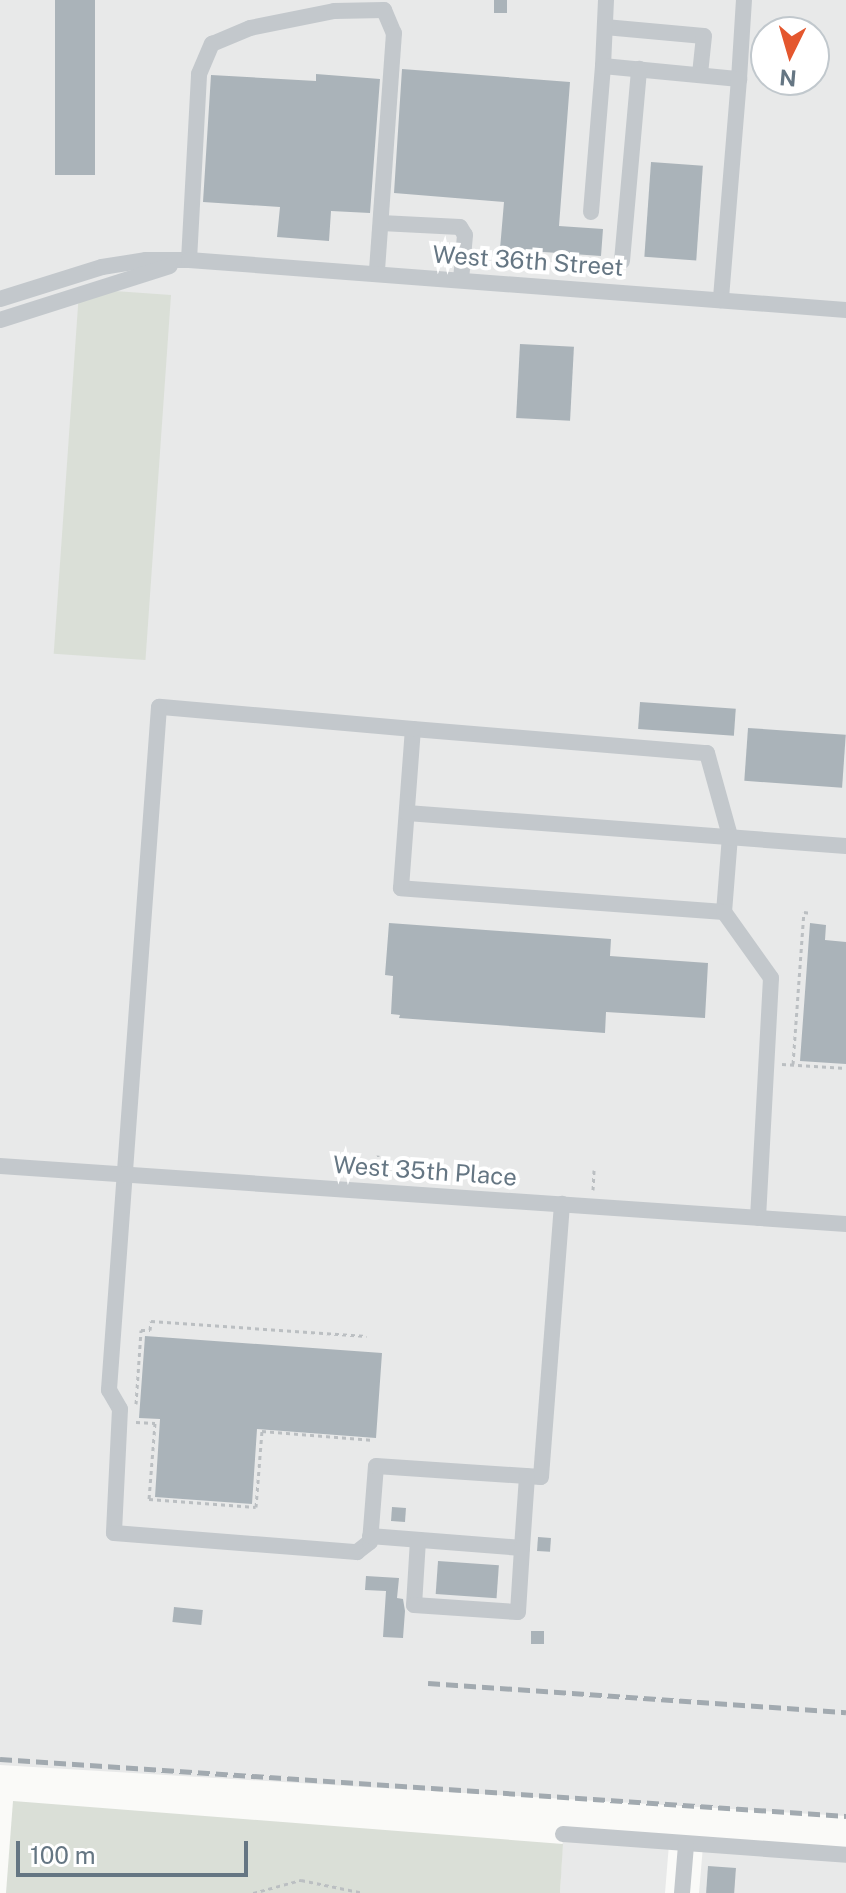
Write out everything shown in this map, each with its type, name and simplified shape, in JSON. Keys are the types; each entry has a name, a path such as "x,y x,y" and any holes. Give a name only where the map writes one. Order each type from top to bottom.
{"street":[{"path":"591,212 606,0"},
{"path":"721,300 744,0"},
{"path":"189,260 199,74 212,44 250,28 334,11 384,10 394,33 377,273"},
{"path":"605,27 704,36 700,75"},
{"path":"603,66 739,79"},
{"path":"622,261 639,69"},
{"path":"381,223 460,227 465,235 461,280"},
{"name":"West 36th Street","path":"0,299 102,267 146,260 207,260 846,310"},
{"name":"West 36th Street","path":"0,320 155,270 207,260"},
{"path":"562,1204 541,1477 376,1466 370,1542 357,1552 114,1533 120,1409 109,1390 159,707 707,753 730,836 724,912 771,978 758,1218"},
{"path":"413,729 401,888 724,912"},
{"path":"407,813 846,846"},
{"name":"West 35th Place","path":"0,1166 846,1224"},
{"path":"418,1540 414,1605 518,1612 527,1476"},
{"path":"370,1536 522,1548"},
{"path":"563,1834 846,1855"},
{"path":"682,1893 686,1845"}],"path":[{"path":"793,1064 804,912 811,913"},
{"path":"778,1063 846,1068"},
{"path":"376,1172 378,1155"},
{"path":"592,1193 594,1170"},
{"path":"136,1406 141,1330 150,1330 151,1321 366,1336"},
{"path":"135,1422 155,1423 149,1499 241,1506 256,1507 262,1431 374,1440"},
{"path":"253,1893 301,1880 364,1893"}],"shaded area":[{"path":"0,0 846,0 846,1816 0,1765"},
{"path":"79,289 171,295 145,660 54,654"},
{"path":"13,1801 563,1844 560,1893 6,1893"},
{"path":"563,1834 669,1844 665,1893 560,1893"},
{"path":"703,1846 846,1855 846,1893 699,1893"}],"building":[{"path":"55,0 95,0 95,175 55,175"},
{"path":"494,0 507,0 507,13 494,13"},
{"path":"402,69 570,82 559,226 603,229 601,256 500,249 504,202 394,193"},
{"path":"316,74 380,79 370,213 331,211 329,241 277,237 280,207 203,202 211,75 316,81"},
{"path":"651,162 703,166 696,260 644,257"},
{"path":"520,344 574,347 570,421 516,418"},
{"path":"640,702 736,709 734,736 638,729"},
{"path":"748,728 846,735 842,788 744,781"},
{"path":"389,923 611,939 610,956 708,963 705,1018 606,1012 605,1033 399,1018 400,1015 391,1014 393,976 385,975"},
{"path":"810,923 826,925 825,940 846,942 846,1064 800,1061"},
{"path":"145,1336 382,1353 376,1438 257,1429 252,1504 155,1497 160,1419 139,1418"},
{"path":"392,1507 406,1508 405,1522 391,1521"},
{"path":"538,1537 551,1538 550,1552 537,1551"},
{"path":"438,1561 499,1565 497,1598 436,1594"},
{"path":"366,1576 399,1578 397,1598 403,1599 405,1611 403,1638 383,1637 386,1591 365,1590"},
{"path":"174,1607 203,1610 201,1625 172,1622"},
{"path":"531,1631 544,1631 544,1644 531,1644"},
{"path":"708,1866 736,1868 734,1893 706,1893"}],"railway":[{"path":"428,1683 846,1712"},
{"path":"0,1759 846,1816"}]}
